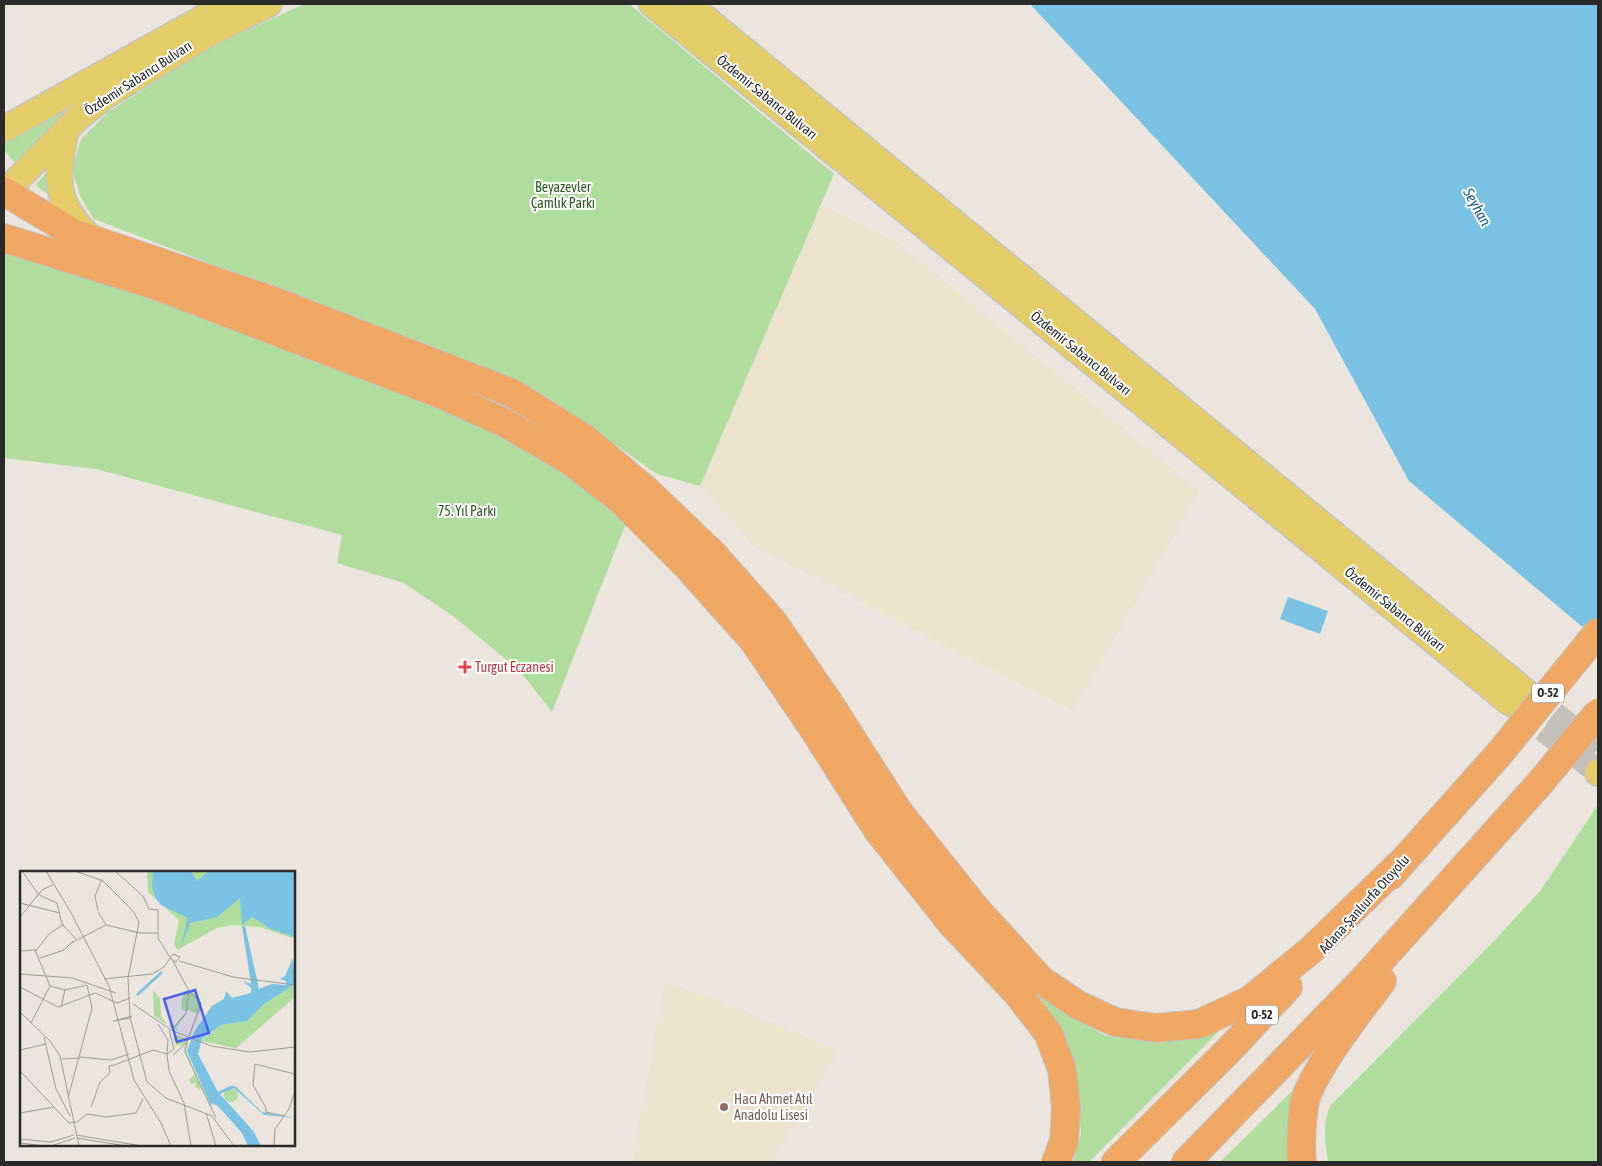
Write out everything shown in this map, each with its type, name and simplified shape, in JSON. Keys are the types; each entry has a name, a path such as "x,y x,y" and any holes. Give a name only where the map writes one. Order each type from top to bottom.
{"highway":[{"path":"4,190 73,233 271,300 504,390 584,438 647,491 713,554 774,623 831,706 898,811 977,910 1041,980 1078,1006 1114,1022 1156,1028 1199,1024 1250,1000 1311,950 1402,862"},
{"path":"4,238 157,286 443,395 505,423 569,460 621,500 687,566 753,640 811,725 877,829 952,924 1018,994 1048,1033 1062,1069 1066,1108 1064,1141 1056,1162"},
{"name":"Adana-Şanlıurfa Otoyolu","path":"1116,1162 1230,1049 1402,862 1499,754 1598,632"},
{"path":"1186,1162 1286,1061 1470,861 1540,783 1598,713"},
{"path":"1302,1162 1300,1149 1307,1095 1340,1039 1470,861"}],"main road":[{"name":"Özdemir Sabancı Bulvarı","path":"4,129 228,4"},
{"name":"Özdemir Sabancı Bulvarı","path":"4,190 66,130 105,96 208,34 269,4"},
{"name":"Özdemir Sabancı Bulvarı","path":"652,4 1517,697 688,4"},
{"path":"66,130 58,168 59,187 71,216 92,239"}],"shaded area":[{"path":"821,204 900,244 1200,491 1073,711 754,547 700,486"},
{"name":"Hacı Ahmet Atıl Anadolu Lisesi","path":"665,981 740,1009 839,1051 772,1162 632,1162"}],"green space":[{"name":"Beyazevler Çamlık Parkı","path":"304,4 629,4 834,174 700,486 657,474 586,424 326,308 94,219 80,196 72,169 81,140 108,112 209,48"},
{"path":"120,76 17,165 4,150 4,141"},
{"path":"53,164 57,202 36,185"},
{"name":"75. Yıl Parkı","path":"4,243 505,423 631,510 552,712 520,671 453,616 404,583 337,563 342,535 96,469 4,458"},
{"path":"415,370 490,401 562,438 624,482 700,555 819,702 897,830 943,889 1016,972 1054,1007 1106,1036 1161,1043 1226,1024 1089,1162 1073,1162 1081,1134 1076,1075 1044,1015 934,891 892,835 813,711 762,641 696,560 620,486 559,444 488,405 412,375"},
{"path":"1598,805 1598,1162 1328,1162 1325,1126 1331,1105 1495,940 1541,890"},
{"path":"1292,1091 1287,1131 1290,1162 1220,1162"}],"water":[{"name":"Seyhan","path":"1030,4 1598,4 1598,640 1409,481 1315,309"},
{"path":"1288,597 1328,611 1320,634 1280,619"}],"tunnel":[{"path":"1525,691 1598,749"},
{"path":"1514,706 1598,772"}],"place":[{"name":"Turgut Eczanesi","path":"465,667"},
{"name":"Hacı Ahmet Atıl Anadolu Lisesi","path":"724,1107"}]}
